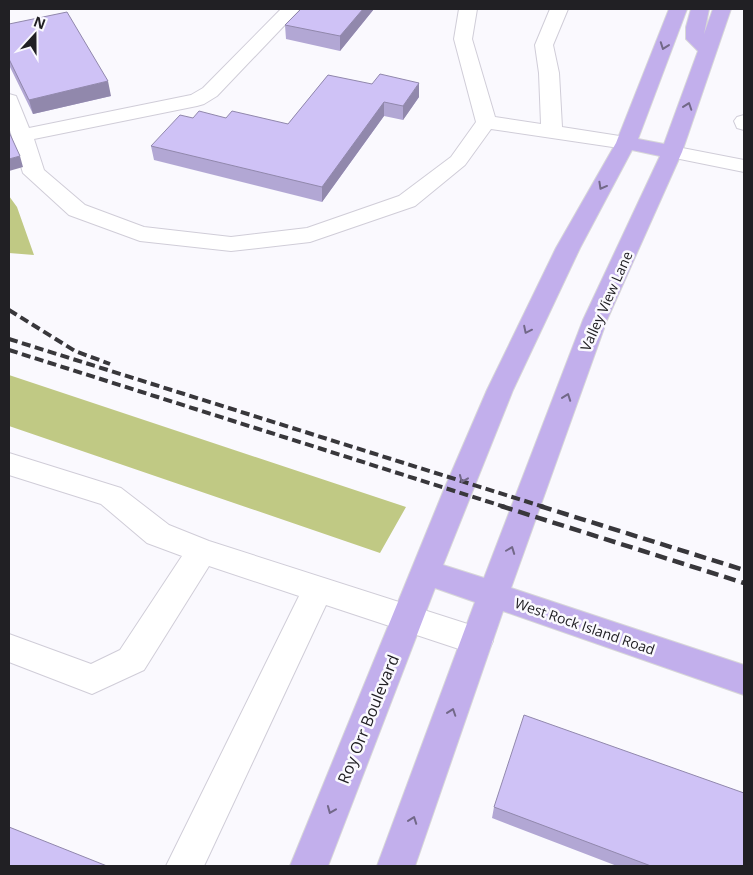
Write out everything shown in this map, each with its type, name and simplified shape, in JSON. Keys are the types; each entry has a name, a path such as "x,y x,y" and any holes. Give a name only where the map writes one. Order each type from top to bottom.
{"main road":[{"path":"426,572 457,492 524,336 568,248 626,143 678,9"},
{"path":"700,9 695,27 695,39 708,50"},
{"name":"Valley View Lane","path":"493,595 595,320 672,152 722,9"},
{"path":"626,143 672,152"},
{"name":"West Rock Island Road","path":"426,572 744,680"},
{"name":"Roy Orr Boulevard","path":"309,866 426,572"},
{"path":"396,866 493,595"}],"lane":[{"path":"22,135 197,100 210,92 291,9"},
{"path":"468,9 464,39 486,122"},
{"path":"552,132 549,73 544,46 559,9"},
{"path":"9,100 34,173 77,210 140,234 231,244 310,235 407,201 458,161 486,122"},
{"path":"486,122 626,143"},
{"path":"672,152 738,166"},
{"path":"9,464 111,496 158,534 202,551 477,642"},
{"path":"9,648 92,679 132,660 202,551"},
{"path":"185,866 318,588"}],"green space":[{"path":"9,196 17,207 34,255 9,253"},
{"path":"9,375 406,507 380,553 9,426"}],"building":[{"path":"301,9 363,9 340,36 285,25"},
{"path":"67,12 108,81 29,100 9,59 9,24"},
{"path":"380,74 419,83 403,106 384,102 322,187 151,146 180,115 193,118 199,111 226,118 232,111 288,124 328,75 372,84"},
{"path":"9,132 20,156 9,159"},
{"path":"524,715 744,793 744,866 651,866 494,807"},
{"path":"9,827 107,866 9,866"}],"railway":[{"path":"9,310 75,351 110,364"},
{"path":"9,339 544,507"},
{"path":"9,350 505,507"},
{"path":"501,506 744,583"},
{"path":"540,506 744,570"}]}
